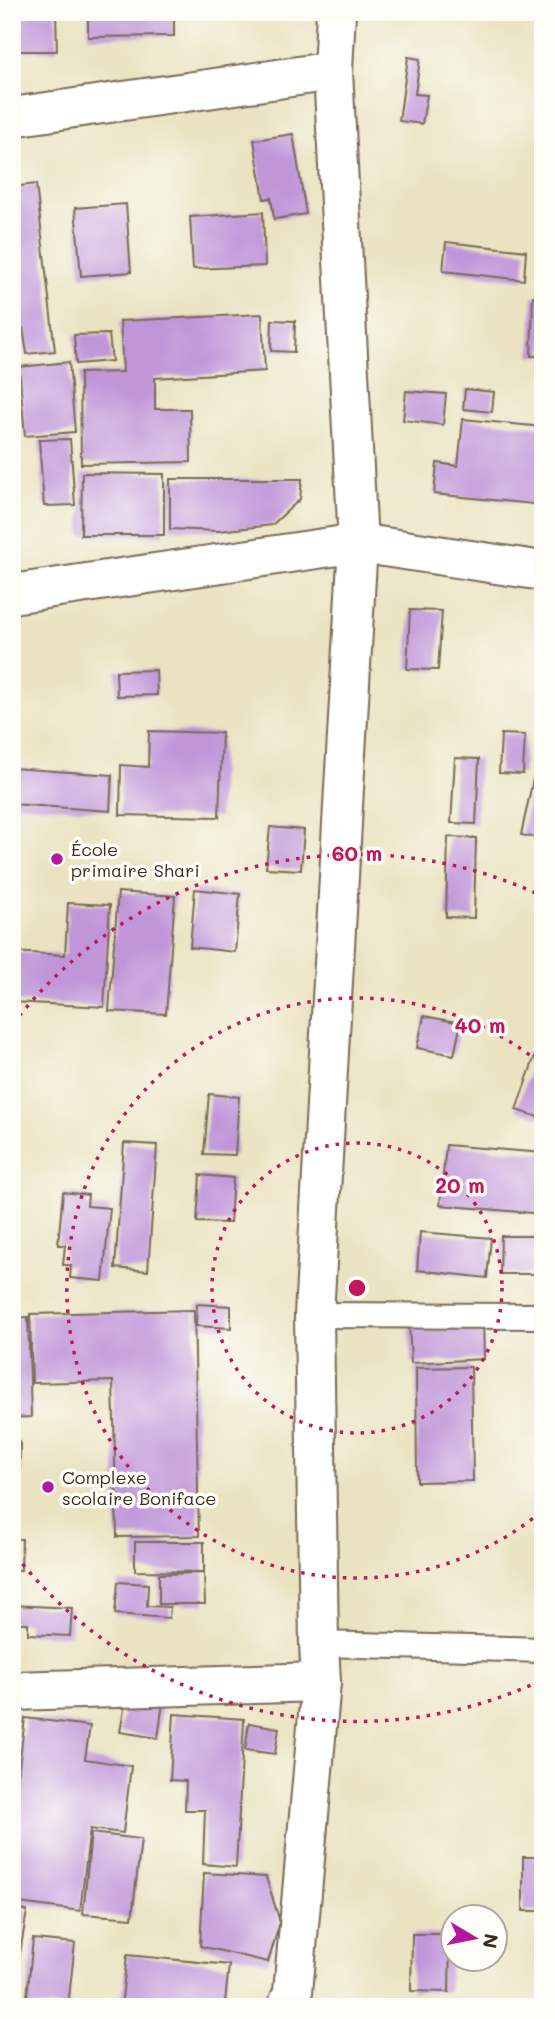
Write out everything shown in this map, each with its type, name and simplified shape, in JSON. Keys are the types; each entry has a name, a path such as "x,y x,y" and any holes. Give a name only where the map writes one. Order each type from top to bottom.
{"street":[{"path":"287,2007 295,1979 321,1682 314,1315 358,543 333,71 336,12"},
{"path":"12,117 333,71"},
{"path":"12,594 358,543 543,571"},
{"path":"12,1691 321,1682"}],"lane":[{"path":"314,1315 543,1316"},
{"path":"319,1644 543,1650"}],"building":[{"path":"12,12 56,12 57,51 12,51"},
{"path":"88,12 174,12 174,36 88,37"},
{"path":"408,57 420,59 415,94 427,95 422,124 399,121"},
{"path":"293,134 306,214 274,219 271,198 264,199 254,140"},
{"path":"36,184 55,351 27,354 23,328 12,329 12,187"},
{"path":"126,204 131,272 81,276 75,208"},
{"path":"263,212 265,266 193,269 190,217"},
{"path":"446,242 526,251 524,280 443,271"},
{"path":"533,296 543,296 543,356 531,356"},
{"path":"262,314 265,371 155,378 155,409 190,409 191,462 81,464 80,373 123,372 120,321"},
{"path":"272,320 295,321 294,352 271,351"},
{"path":"109,334 112,361 76,364 74,335"},
{"path":"69,362 75,432 25,436 19,367"},
{"path":"465,389 494,392 492,412 463,409"},
{"path":"406,391 446,394 443,425 403,420"},
{"path":"463,419 543,427 543,505 434,494 437,463 458,466"},
{"path":"70,439 75,505 44,506 39,440"},
{"path":"82,473 164,474 164,535 81,535"},
{"path":"170,479 302,479 300,499 272,525 218,531 170,529"},
{"path":"410,610 442,611 438,670 407,669"},
{"path":"156,670 157,695 117,696 116,671"},
{"path":"149,731 222,733 219,817 120,815 121,765 148,767"},
{"path":"501,734 525,735 523,774 499,773"},
{"path":"455,758 479,759 476,824 451,823"},
{"path":"536,765 543,766 543,839 521,835"},
{"path":"12,768 112,775 110,811 12,804"},
{"path":"270,827 304,830 301,870 266,868"},
{"path":"448,837 476,838 474,918 446,917"},
{"path":"195,889 240,894 235,952 190,947"},
{"path":"118,892 175,896 166,1014 109,1011"},
{"path":"68,903 110,905 104,1007 12,1002 12,952 65,955"},
{"path":"424,1016 461,1023 454,1055 417,1048"},
{"path":"537,1050 543,1051 542,1118 516,1110"},
{"path":"209,1094 239,1097 235,1155 204,1154"},
{"path":"124,1143 157,1145 148,1271 115,1268"},
{"path":"446,1145 543,1153 543,1214 440,1205"},
{"path":"12,1168 21,1187 12,1191"},
{"path":"200,1175 233,1178 230,1223 197,1222"},
{"path":"63,1192 88,1195 87,1206 110,1208 103,1281 70,1278 71,1265 63,1265 65,1245 58,1245"},
{"path":"420,1232 491,1238 487,1278 417,1270"},
{"path":"501,1236 543,1236 543,1274 500,1274"},
{"path":"197,1304 231,1306 231,1328 196,1326"},
{"path":"194,1310 199,1536 117,1537 113,1381 32,1383 30,1314"},
{"path":"28,1317 31,1417 12,1418 12,1318"},
{"path":"483,1318 484,1359 411,1363 409,1322"},
{"path":"471,1367 473,1481 417,1482 416,1368"},
{"path":"12,1442 20,1442 19,1507 12,1507"},
{"path":"12,1539 22,1539 21,1570 12,1570"},
{"path":"135,1542 204,1542 204,1572 135,1571"},
{"path":"204,1573 205,1604 159,1604 159,1574"},
{"path":"118,1582 148,1584 147,1606 170,1607 169,1618 115,1614"},
{"path":"12,1605 72,1608 70,1636 28,1634 28,1623 12,1623"},
{"path":"128,1688 164,1695 158,1738 120,1732"},
{"path":"174,1714 244,1719 236,1867 203,1864 205,1810 185,1810 186,1781 170,1780"},
{"path":"25,1718 90,1726 85,1759 131,1766 123,1833 90,1829 80,1911 12,1902 12,1824"},
{"path":"249,1723 279,1728 275,1754 245,1750"},
{"path":"91,1833 141,1839 132,1918 83,1914"},
{"path":"523,1857 543,1857 543,1911 523,1911"},
{"path":"204,1873 266,1877 280,1922 268,1962 200,1946"},
{"path":"12,1908 27,1911 19,1959 12,1959"},
{"path":"412,1934 440,1934 440,1974 449,1974 449,1992 411,1991"},
{"path":"33,1939 75,1943 68,2007 26,2007"},
{"path":"127,1955 229,1965 225,2002 248,2007 121,2007"}],"place":[{"name":"École primaire Shari","path":"57,859"},
{"name":"Complexe scolaire Boniface","path":"48,1487"}]}
